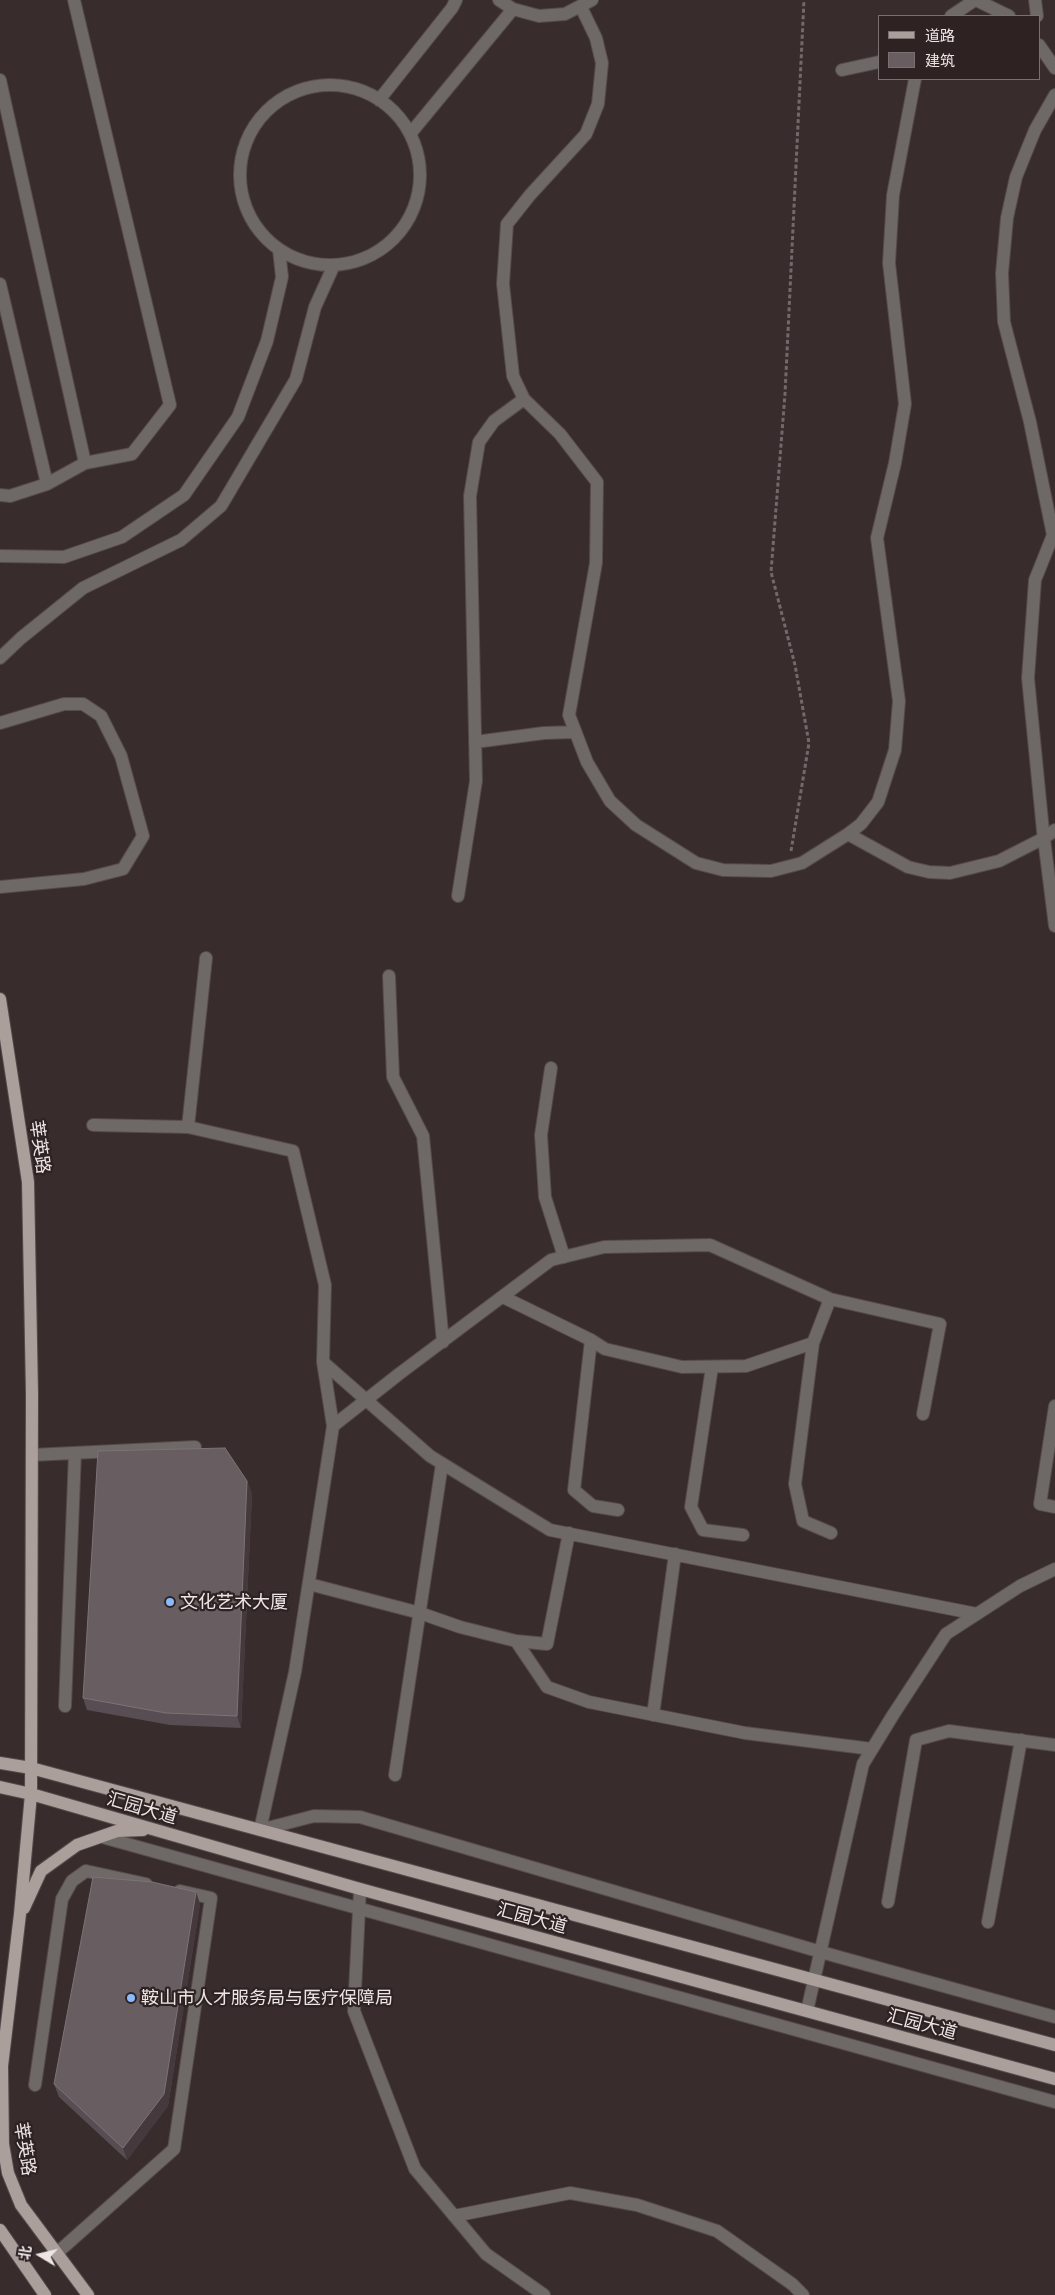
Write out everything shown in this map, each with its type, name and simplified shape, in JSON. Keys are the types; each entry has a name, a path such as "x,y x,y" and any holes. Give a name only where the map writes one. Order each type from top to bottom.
{"main road":[{"name":"莘英路","path":"0,999 28,1182 32,1455 30,1794 20,1914 2,2066 1,2130 4,2176 21,2205 88,2295"},
{"name":"汇园大道","path":"0,1763 31,1768 1055,2045"},
{"name":"汇园大道","path":"0,1787 360,1889 1055,2079"},
{"path":"20,1914 41,1871 77,1845 118,1831 152,1829"},
{"path":"0,2230 45,2295"}],"street":[{"path":"0,495 10,496 47,484 85,462 132,454 170,405 74,0"},
{"path":"379,100 452,8 456,0"},
{"path":"499,0 513,9 539,16 565,14 592,0"},
{"path":"952,15 975,0 1007,15"},
{"path":"1036,0 1037,15"},
{"path":"581,7 596,38 602,63 598,104 586,134 530,195 507,224 503,284 513,376 524,399 560,434 597,482 596,563 569,715 587,762 610,801 636,825 696,863 723,870 771,871 802,863 848,834 861,824 878,802 894,750 899,701 877,538 895,463 905,404 889,263 893,195 915,80"},
{"path":"410,134 513,9"},
{"path":"1040,46 1055,68"},
{"path":"842,70 878,62"},
{"path":"0,80 85,462"},
{"path":"339,85 368,93 392,110 410,134 419,162 418,192 408,220 389,243 364,259 334,265 315,264 296,259 279,250 258,229 248,212 244,203 240,173 245,144 260,118 282,98 310,86 339,85"},
{"path":"1055,95 1035,130 1016,177 1007,218 1002,273 1004,322 1030,422 1053,535 1035,580 1028,678 1055,926"},
{"path":"0,556 64,557 122,537 184,495 238,417 267,341 282,277 279,250"},
{"path":"0,658 21,638 83,588 181,540 221,506 296,379 315,307 334,265"},
{"path":"0,284 47,484"},
{"path":"458,896 476,781 470,496 479,442 494,421 524,399"},
{"path":"0,722 64,704 83,704 101,716 121,756 143,836 123,869 84,879 0,887"},
{"path":"475,742 544,733 575,732"},
{"path":"848,834 908,867 929,872 950,872 999,861 1044,838 1055,830"},
{"path":"188,1127 206,958"},
{"path":"389,976 393,1077 423,1136 443,1342"},
{"path":"551,1068 541,1135 545,1197 564,1257"},
{"path":"93,1125 188,1127 293,1151 326,1285 323,1362 333,1426 296,1672 260,1830 314,1816 360,1817 821,1952 1055,2017"},
{"path":"333,1426 550,1260 604,1247 710,1245 830,1299 940,1324 923,1414"},
{"path":"503,1297 591,1340 605,1349 682,1367 746,1366 813,1343"},
{"path":"830,1299 813,1343 795,1484 803,1521 831,1533"},
{"path":"591,1340 574,1490 593,1506 618,1510"},
{"path":"323,1362 430,1456 550,1530 977,1614"},
{"path":"712,1367 691,1507 703,1530 742,1535"},
{"path":"1055,1406 1040,1504 1055,1507"},
{"path":"32,1455 195,1447"},
{"path":"65,1706 75,1453"},
{"path":"395,1775 442,1464"},
{"path":"309,1584 420,1613 460,1627 516,1641 547,1644 569,1533"},
{"path":"653,1715 675,1554"},
{"path":"807,2011 863,1764 946,1634 1020,1586 1055,1569"},
{"path":"516,1641 547,1687 589,1702 746,1733 872,1749"},
{"path":"888,1902 916,1740 949,1731 1055,1745"},
{"path":"988,1922 1020,1740"},
{"path":"102,1836 1055,2102"},
{"path":"35,2086 62,1899 72,1881 86,1871 211,1898 174,2148 57,2253"},
{"path":"360,1889 354,2011 414,2169 486,2254 544,2295"},
{"path":"454,2216 570,2193 637,2205 717,2231 792,2284 803,2295"}],"path":[{"path":"788,867 809,744 795,665 772,572 785,394 804,0"}],"building":[{"name":"文化艺术大厦","path":"225,1448 247,1481 237,1716 166,1713 83,1698 98,1451"},
{"name":"鞍山市人才服务局与医疗保障局","path":"93,1877 152,1882 196,1892 164,2094 123,2148 54,2084"}],"place":[{"name":"文化艺术大厦","path":"170,1602"},
{"name":"鞍山市人才服务局与医疗保障局","path":"131,1998"}]}
